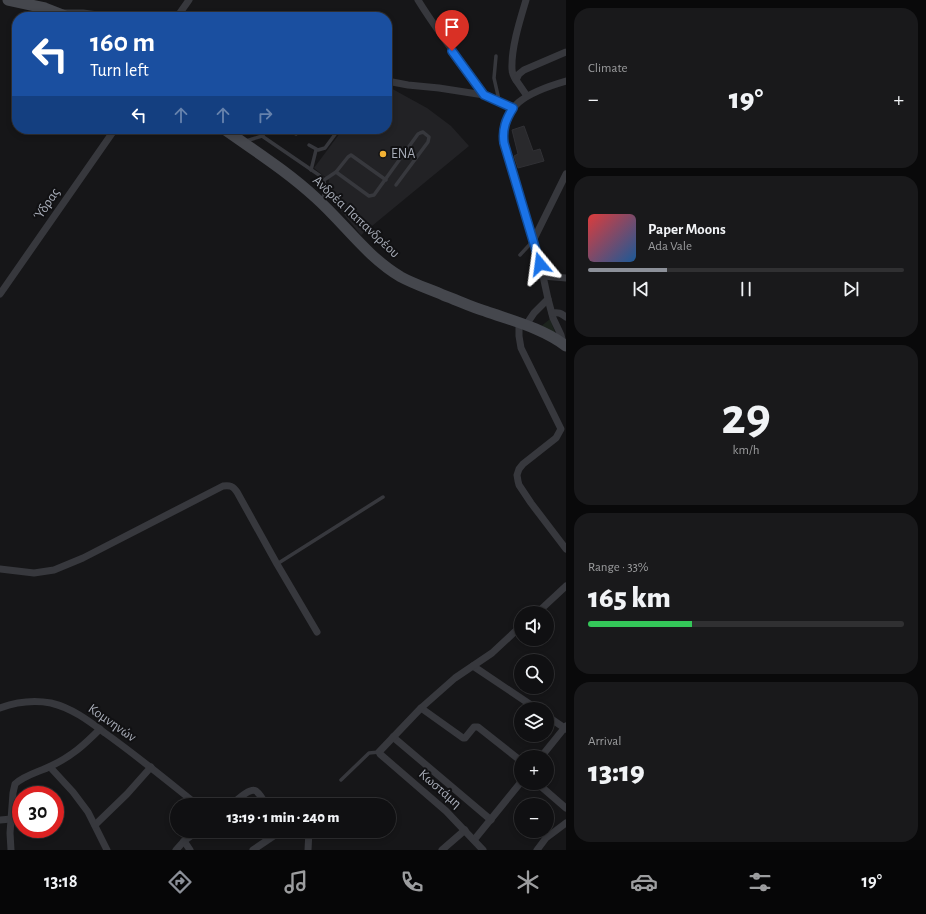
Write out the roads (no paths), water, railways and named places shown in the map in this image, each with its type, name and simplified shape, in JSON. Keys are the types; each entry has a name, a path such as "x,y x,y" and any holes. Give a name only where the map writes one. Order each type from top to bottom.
{"main road":[{"path":"8,0 44,4 58,12"},
{"name":"Ανδρέα Παπανδρέου","path":"231,134 287,174 322,204 365,248 401,277 484,311 542,331 564,344"}],"street":[{"path":"181,12 189,0"},
{"path":"418,0 445,41 484,95"},
{"path":"526,0 516,36 512,69 516,80 527,96"},
{"path":"516,80 522,71 566,52"},
{"path":"564,344 552,313 543,276 504,143 504,133 508,116 518,102 527,96 549,86 566,81"},
{"path":"392,82 484,95 513,108"},
{"name":"Ύδρας","path":"0,294 112,134"},
{"path":"533,241 566,174"},
{"path":"543,276 566,278"},
{"path":"548,298 523,324 519,336 520,348 563,427 556,438 523,464 519,470 517,478 522,490 566,550"},
{"path":"552,313 557,312 566,317"},
{"path":"0,569 34,573 54,570 83,558 223,486 228,485 233,487 237,492 317,632"},
{"path":"544,606 566,586"},
{"path":"379,751 421,708 455,678 492,653 514,633"},
{"path":"473,666 527,702"},
{"name":"Κομνηνών","path":"0,708 9,704 42,702 51,703 76,713 151,767 189,798"},
{"path":"421,708 463,738 465,738 474,727 478,727 514,755"},
{"path":"547,750 566,728 554,720"},
{"path":"15,786 15,784 29,776 50,767 78,750 100,729"},
{"path":"393,737 491,820"},
{"name":"Κωστάμη","path":"379,751 380,754 446,811 483,850"},
{"path":"50,767 73,792 88,812 107,850"},
{"path":"95,825 127,794 151,767"},
{"path":"240,798 253,790 256,791 261,798"},
{"path":"474,840 515,790"},
{"path":"545,790 566,808"},
{"path":"0,820 12,819 10,833 11,850"},
{"path":"537,850 546,838 566,823"},
{"path":"442,850 465,830"},
{"path":"176,850 189,838"},
{"path":"253,850 271,838"},
{"path":"308,850 309,838"},
{"path":"184,842 190,850"}],"lane":[{"path":"496,56 494,78 499,101"},
{"path":"336,172 371,196 374,195 418,134 424,132 429,137 428,142 396,185"},
{"path":"309,145 316,150 325,148 335,134"},
{"path":"243,142 262,136 319,175 324,180 322,204"},
{"path":"312,170 316,150"},
{"path":"324,180 336,172 351,155 386,180"},
{"path":"520,255 533,241"},
{"path":"277,564 383,497"},
{"path":"341,780 369,753 379,751"}],"place":[{"name":"ΕΝΑ","path":"383,154"}]}
